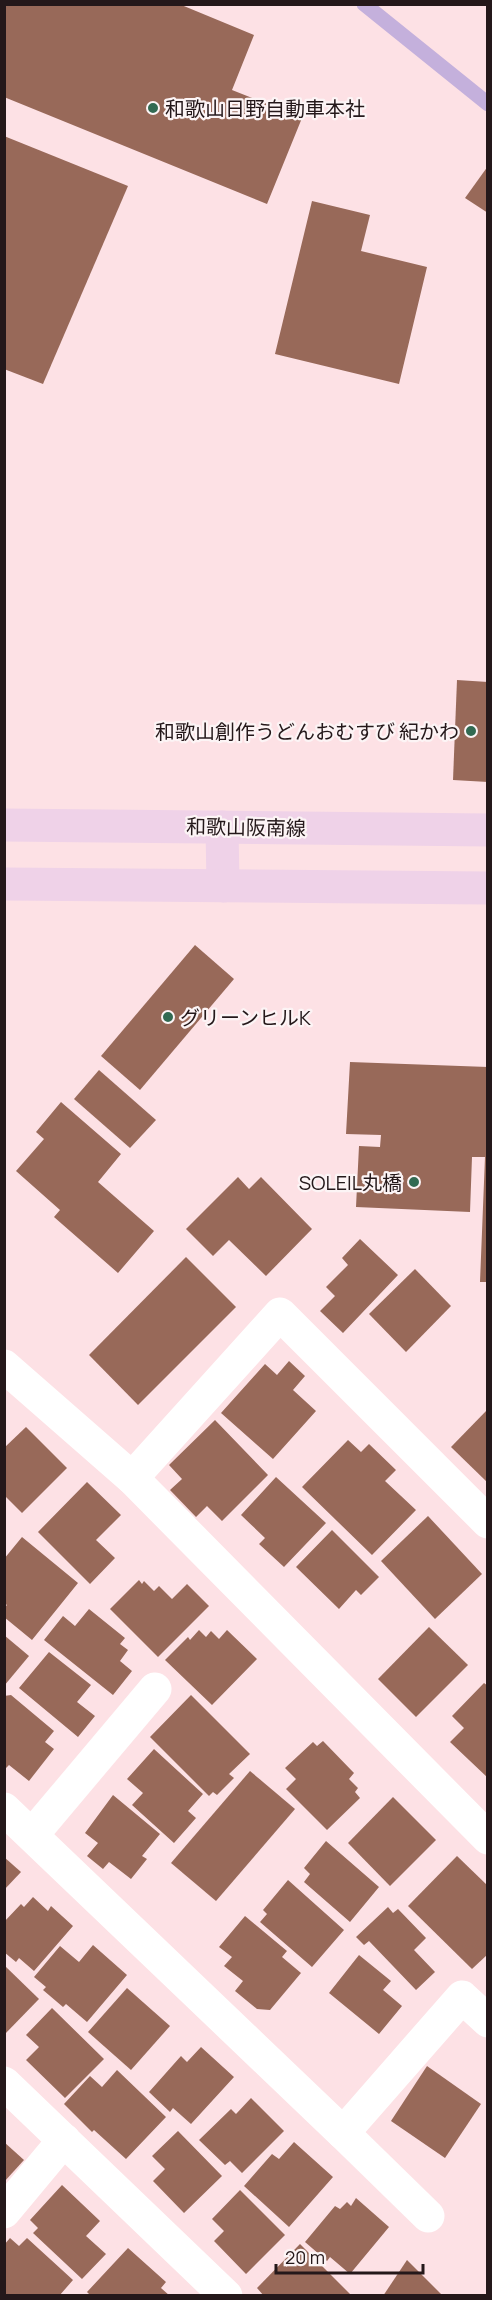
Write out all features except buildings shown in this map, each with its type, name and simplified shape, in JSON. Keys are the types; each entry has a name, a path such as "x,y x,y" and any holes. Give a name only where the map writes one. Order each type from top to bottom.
{"main road":[{"name":"和歌山阪南線","path":"4,825 488,830"},
{"path":"222,827 223,886"},
{"path":"4,884 488,888"}],"street":[{"path":"132,1478 280,1314 488,1522"},
{"path":"4,1366 132,1478 488,1838"},
{"path":"32,1835 155,1689"},
{"path":"4,1809 428,2216"},
{"path":"343,2133 462,1997 488,2021"},
{"path":"4,2083 226,2295"},
{"path":"4,2212 64,2140"}],"waterway":[{"path":"364,4 488,104"}],"place":[{"name":"和歌山日野自動車本社","path":"153,108"},
{"name":"和歌山創作うどんおむすび 紀かわ","path":"471,731"},
{"name":"グリーンヒルK","path":"168,1017"},
{"name":"SOLEIL丸橋","path":"414,1182"}]}
